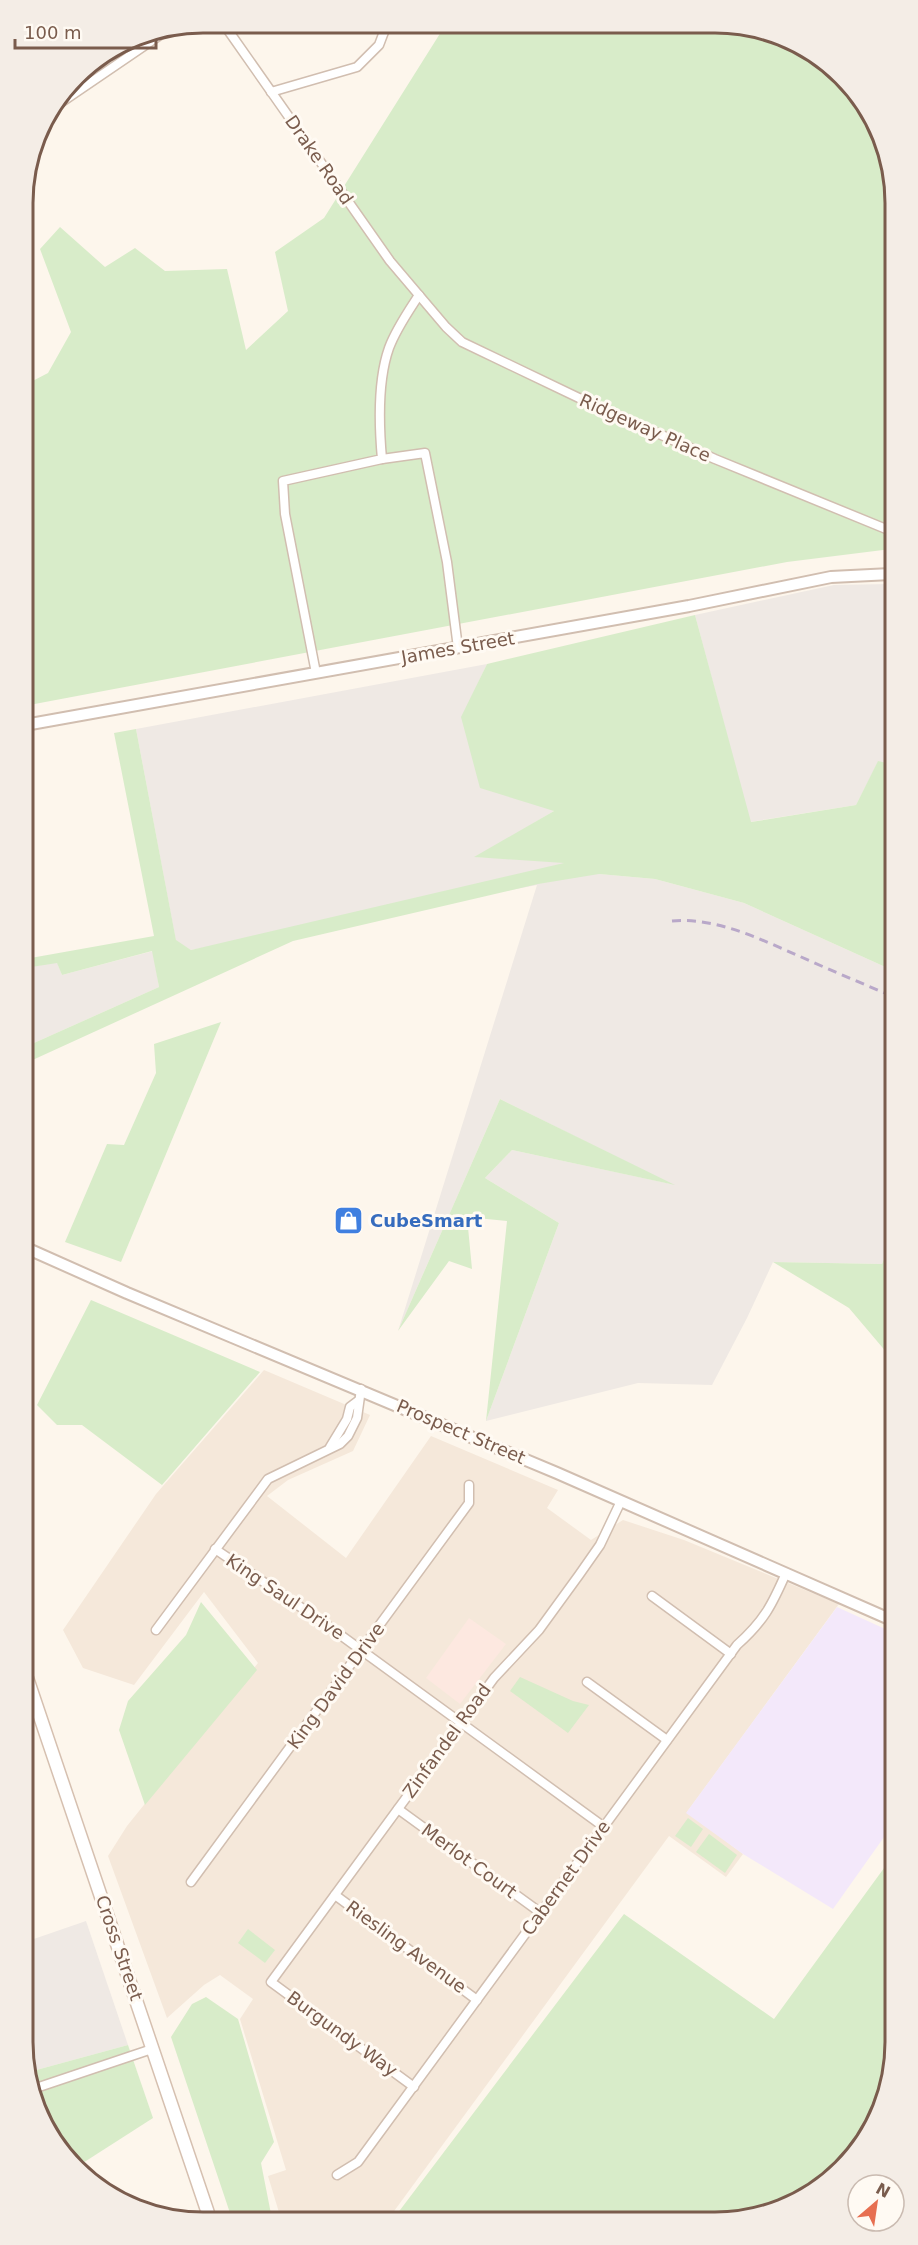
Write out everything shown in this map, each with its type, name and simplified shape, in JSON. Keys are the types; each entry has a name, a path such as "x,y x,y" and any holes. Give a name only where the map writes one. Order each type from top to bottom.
{"main road":[{"name":"Cross Street","path":"33,1696 208,2212"}],"street":[{"name":"Drake Road","path":"230,33 390,261 419,295"},
{"path":"271,92 357,67 379,45 384,33"},
{"path":"72,95 150,42"},
{"path":"382,459 381,407 385,361 390,345 419,295"},
{"name":"Ridgeway Place","path":"419,295 446,327 462,342 477,351 715,459 885,529"},
{"path":"316,673 285,514 283,481 382,459 425,453 447,562 458,648"},
{"name":"James Street","path":"33,723 458,648 831,577 885,574"},
{"name":"Prospect Street","path":"33,1251 127,1293 361,1389 885,1617"},
{"path":"156,1630 268,1479 340,1444 348,1436 357,1418 361,1389"},
{"name":"King David Drive","path":"191,1882 469,1503 469,1485"},
{"name":"Zinfandel Road","path":"271,1982 494,1678 539,1630 600,1545 621,1501"},
{"name":"King Saul Drive","path":"215,1549 362,1651 604,1827"},
{"name":"Cabernet Drive","path":"337,2175 358,2162 730,1654 771,1608 786,1573"},
{"path":"652,1596 730,1654"},
{"path":"587,1682 667,1740"},
{"name":"Merlot Court","path":"398,1809 541,1913"},
{"name":"Riesling Avenue","path":"335,1895 477,2000"},
{"name":"Burgundy Way","path":"271,1982 414,2086"},
{"path":"39,2087 152,2049"}],"shaded area":[{"path":"885,584 885,763 878,762 856,805 750,822 695,615 834,585"},
{"path":"487,664 462,717 554,811 476,857 567,862 599,874 655,879 744,903 885,967 885,1257 882,1264 773,1262 712,1385 638,1383 486,1421 559,1223 485,1178 512,1150 671,1184 500,1099 398,1331 537,885 191,950 176,941 136,729"},
{"path":"153,951 159,987 33,1043 33,966 57,962 62,975"},
{"path":"264,1370 370,1415 353,1451 288,1480 267,1496 346,1558 431,1436 558,1490 547,1508 591,1540 623,1520 684,1540 839,1604 687,1812 743,1854 726,1877 669,1836 393,2212 279,2212 268,2176 286,2170 240,2019 253,1999 220,1975 204,1985 167,2018 108,1856 127,1826 258,1663 204,1592 134,1685 83,1668 63,1630 156,1494"},
{"path":"837,1607 885,1629 885,1836 833,1909 743,1854 686,1813"},
{"path":"469,1618 506,1644 460,1704 426,1678"},
{"path":"86,1921 128,2045 35,2070 33,2042 33,1939"}],"green space":[{"path":"440,33 737,34 769,42 800,56 818,68 850,100 872,138 884,181 885,550 787,562 33,704 33,381 48,373 71,332 40,249 60,227 105,267 135,248 165,271 227,269 246,350 288,311 275,252 324,218"},
{"path":"695,615 751,822 856,805 878,761 885,763 885,967 744,903 655,879 599,874 538,884 293,941 33,1060 33,1043 159,987 152,951 62,975 57,963 33,967 33,958 154,936 114,733 136,729 176,940 191,950 564,863 474,857 554,811 480,788 461,717 487,664"},
{"path":"221,1022 121,1262 65,1242 107,1144 124,1145 156,1073 154,1044"},
{"path":"500,1099 675,1185 512,1150 485,1178 559,1223 486,1421 507,1221 467,1217 472,1269 449,1261 398,1331"},
{"path":"885,1257 885,1351 849,1308 773,1262 882,1264"},
{"path":"91,1300 260,1372 162,1485 82,1425 57,1425 37,1405"},
{"path":"201,1602 257,1670 145,1805 119,1730 128,1701 186,1635"},
{"path":"520,1677 573,1701 589,1705 568,1733 510,1691"},
{"path":"688,1818 703,1829 691,1847 675,1836"},
{"path":"709,1834 737,1855 725,1873 696,1852"},
{"path":"885,1867 885,2053 879,2086 872,2107 856,2136 827,2170 809,2183 780,2199 737,2211 399,2212 624,1914 774,2019"},
{"path":"248,1929 275,1950 265,1963 238,1943"},
{"path":"206,1997 238,2019 274,2142 261,2163 271,2212 230,2212 171,2037 192,2004"},
{"path":"128,2045 153,2118 84,2163 56,2127 46,2107 35,2070"}],"railway":[{"path":"672,921 705,922 737,931 885,993"}],"place":[{"name":"CubeSmart","path":"349,1221"}]}
